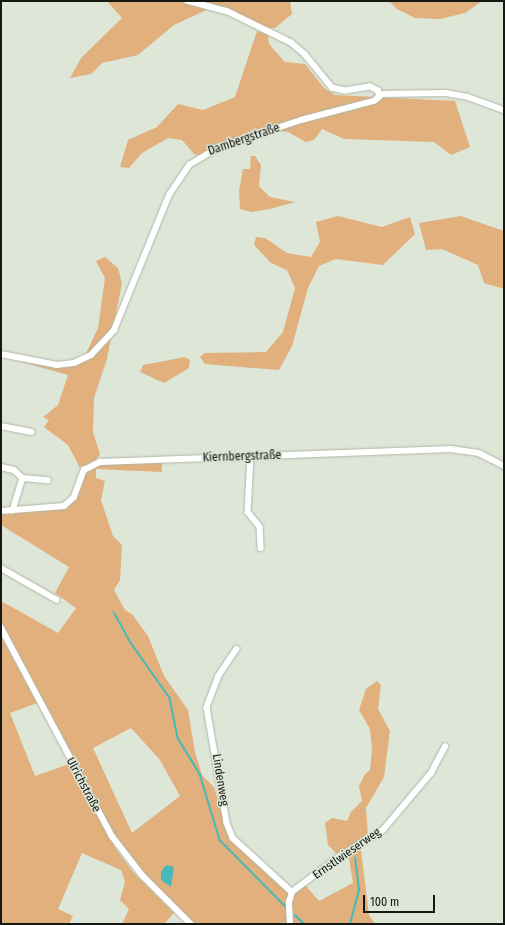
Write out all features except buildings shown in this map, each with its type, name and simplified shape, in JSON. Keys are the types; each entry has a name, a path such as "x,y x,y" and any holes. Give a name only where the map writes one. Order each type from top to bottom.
{"street":[{"path":"187,1 223,10 291,43 305,55 332,88 345,91 370,87 379,94 407,91 452,94 504,110"},
{"name":"Dambergstraße","path":"1,354 61,365 90,356 114,330 170,195 189,166 217,148 301,120 374,102 379,94"},
{"path":"1,426 31,432"},
{"name":"Kiernbergstraße","path":"1,511 54,508 68,503 84,470 96,463 462,449 479,453 504,466"},
{"path":"251,457 248,512 260,527 261,548"},
{"path":"1,467 14,470 23,478 48,480"},
{"path":"13,510 23,478"},
{"path":"1,568 57,600"},
{"name":"Ulrichstraße","path":"1,627 112,836 142,876 191,924"},
{"name":"Lindenweg","path":"237,650 218,676 207,708 227,824 234,838 292,892"},
{"name":"Ernstlwieserweg","path":"292,892 340,856 383,830 431,773 445,747"},
{"path":"290,924 288,902 292,892"}],"shaded area":[{"path":"107,1 290,1 292,14 275,28 267,28 215,6 174,25 138,55 102,63 91,74 70,78 81,58 122,18"},
{"path":"389,1 482,1 465,13 440,19 415,18 397,9"},
{"path":"257,31 268,35 269,44 285,62 305,64 324,88 335,95 455,101 470,147 451,155 434,142 344,139 322,129 314,140 306,142 288,132 278,131 230,142 199,155 194,154 182,140 168,138 142,153 129,168 120,167 128,140 157,127 178,104 203,110 235,97"},
{"path":"251,156 255,156 261,165 259,186 270,197 295,202 270,209 251,212 240,209 239,191 243,169 250,169"},
{"path":"338,216 382,227 410,217 415,234 383,265 336,259 319,266 308,288 292,346 279,370 205,364 200,357 205,353 266,352 283,332 295,288 287,270 271,263 254,245 256,237 265,238 287,253 311,257 320,242 316,222"},
{"path":"461,216 504,231 504,289 484,283 478,265 442,249 426,250 419,223"},
{"path":"105,257 118,268 122,283 107,359 94,398 93,432 100,454 96,460 80,468 68,445 44,427 49,420 43,417 58,405 68,375 1,356 67,367 82,362 98,328 105,278 96,261"},
{"path":"185,357 190,360 189,368 164,383 140,372 143,365"},
{"path":"162,462 162,472 96,469 96,478 105,481 101,500 113,536 122,545 120,580 114,590 125,610 132,614 148,636 164,676 188,710 195,752 202,775 214,787 227,832 233,840 290,893 305,885 319,901 353,883 348,852 358,848 361,850 369,915 375,924 195,924 149,880 120,844 99,810 1,621 1,601 58,633 76,608 55,593 69,567 1,525 1,513 67,506 84,473 97,465","holes":["131,728 160,760 180,796 132,833 93,748"]},
{"path":"1,636 37,703 10,713 35,776 69,764 116,849 133,872 174,913 164,924 122,924 129,909 120,900 125,882 121,870 82,853 58,909 73,916 69,924 1,924"},
{"path":"377,681 381,685 378,709 390,731 384,777 366,808 368,837 338,855 328,845 325,823 332,818 347,821 351,812 362,801 359,786 365,774 370,770 372,749 370,729 359,710 366,689"}],"water":[{"path":"166,865 174,867 171,887 161,880 161,872"}],"waterway":[{"path":"114,612 131,643 170,698 178,738 200,774 220,840 287,908"},
{"path":"350,924 359,890 355,858"},
{"path":"295,915 305,924"}]}
